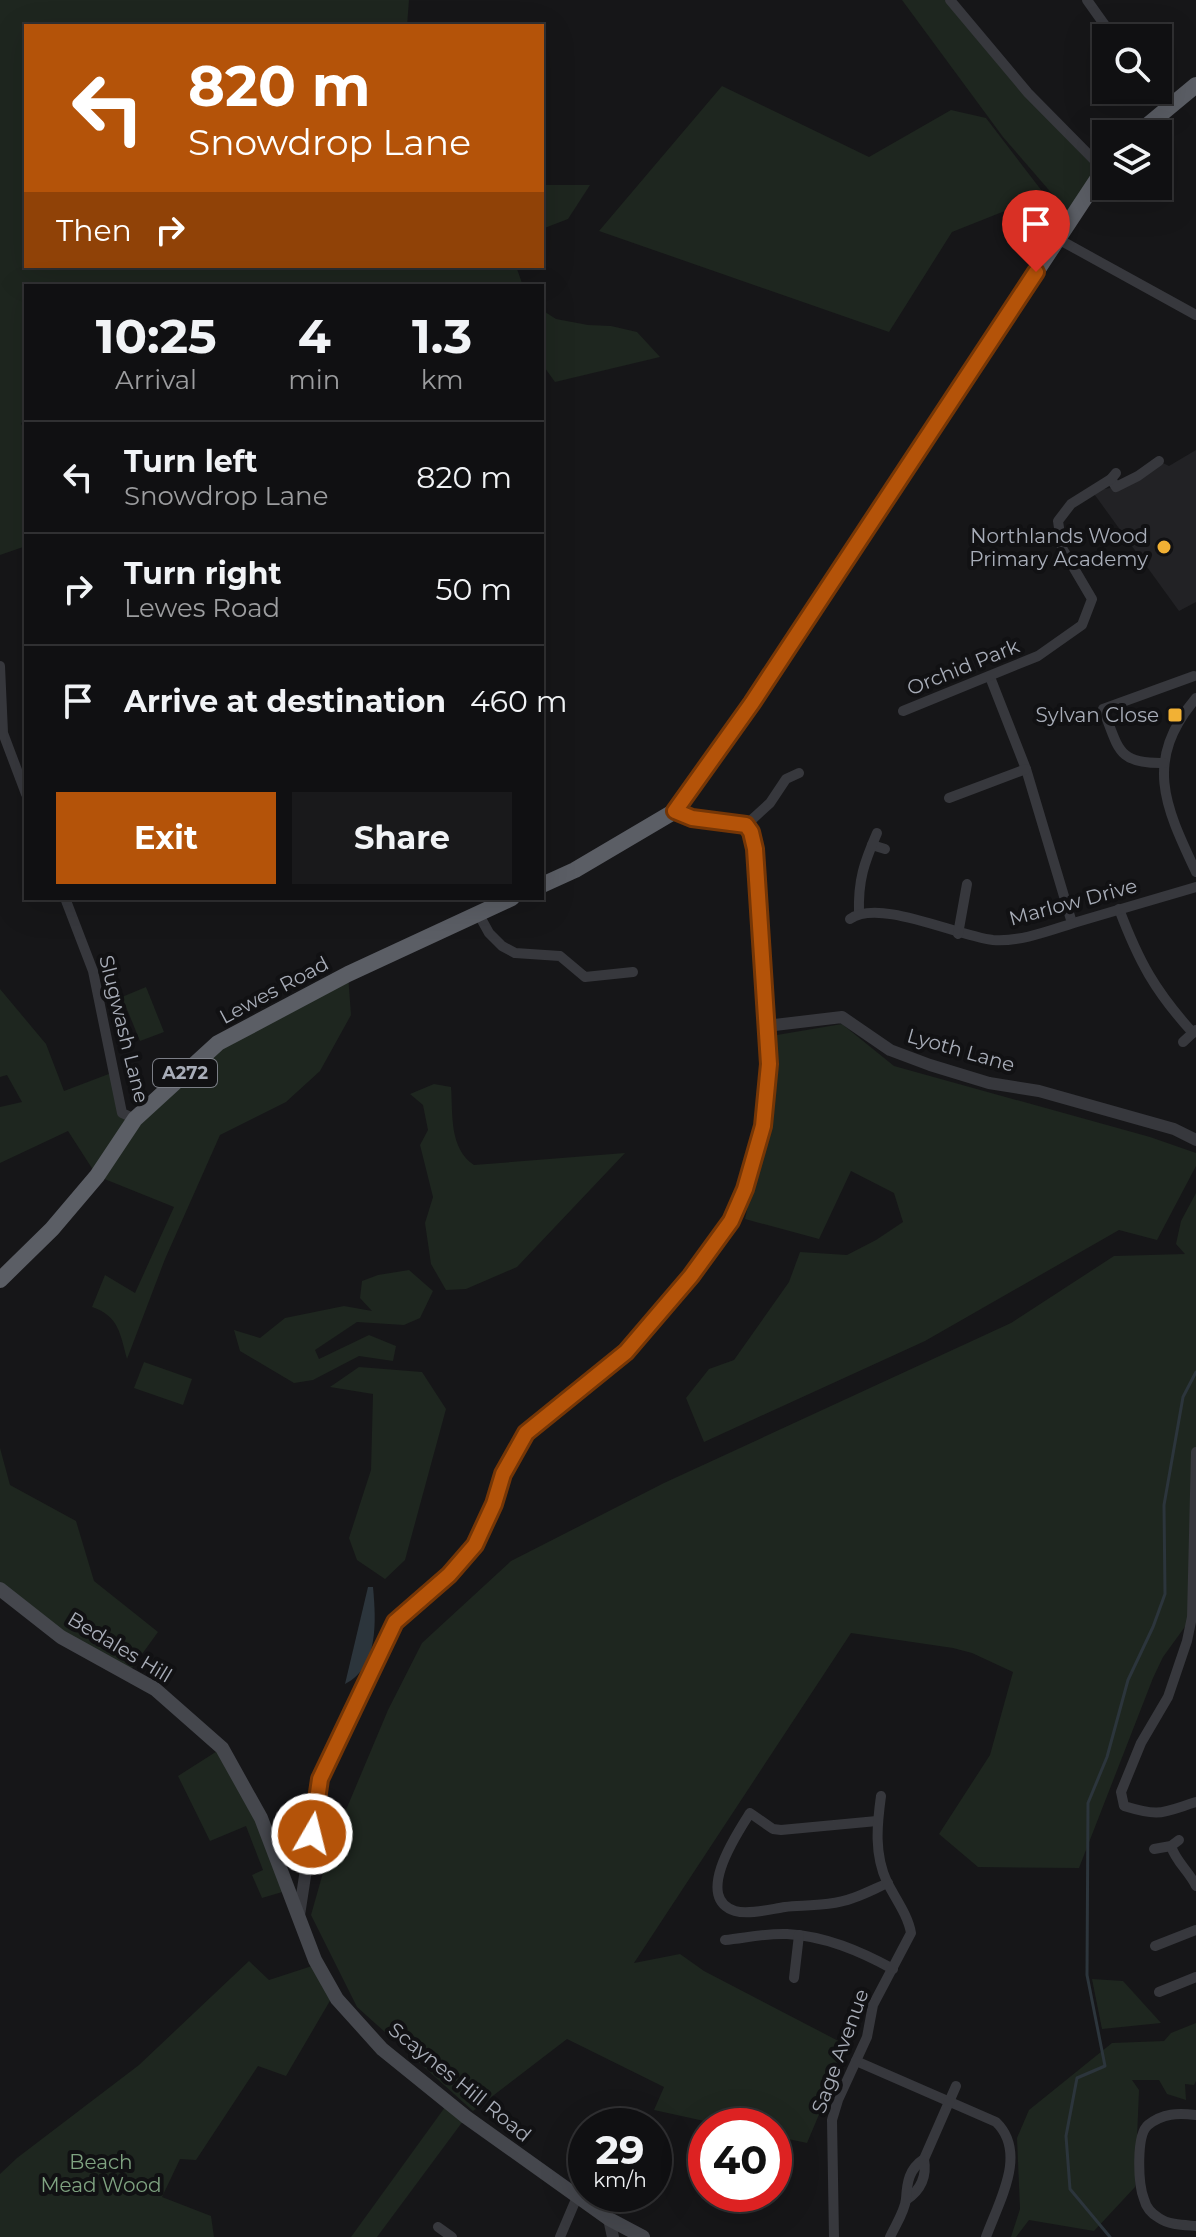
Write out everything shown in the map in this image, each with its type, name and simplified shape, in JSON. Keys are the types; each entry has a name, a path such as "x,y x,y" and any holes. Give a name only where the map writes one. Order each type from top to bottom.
{"highway":[{"path":"1153,120 1196,85"},
{"path":"544,884 575,870 675,811 752,703 1092,187"},
{"name":"Lewes Road","path":"0,1280 52,1229 97,1176 135,1119 218,1043 348,974 507,900"}],"main road":[{"name":"Bedales Hill","path":"0,1589 61,1637 155,1689 222,1748 261,1818 299,1915"},
{"name":"Scaynes Hill Road","path":"299,1915 308,1946 337,1999 382,2049 466,2117 568,2191"},
{"name":"Scaynes Hill Road","path":"599,2212 643,2237"}],"street":[{"path":"950,0 1028,93 1092,155"},
{"path":"1087,0 1104,24"},
{"path":"1058,239 1196,315"},
{"name":"Orchid Park","path":"903,711 914,701 990,677 1038,656 1082,625 1092,599 1062,548 1058,521 1071,504 1114,476 1116,487 1159,461"},
{"path":"0,666 3,733 24,789"},
{"path":"1164,763 1144,764 1128,759 1118,748 1103,709 1194,676"},
{"path":"990,677 1026,769 1072,923"},
{"path":"1195,700 1175,725 1164,763 1165,797 1196,872"},
{"path":"949,798 1026,769"},
{"path":"746,825 770,803 786,779 799,773"},
{"path":"299,1915 320,1779 395,1622 449,1575 475,1545 494,1504 503,1474 526,1433 626,1352 691,1276 731,1221 745,1189 763,1126 769,1064 755,849 746,825 692,818 675,811"},
{"name":"Marlow Drive","path":"877,833 859,880 855,916 903,915 958,934 996,940 1025,937 1196,887"},
{"path":"872,845 885,849"},
{"path":"958,934 969,891"},
{"name":"Slugwash Lane","path":"66,900 93,971 122,1113 135,1119"},
{"path":"1119,909 1136,955 1156,987 1194,1031 1183,1042"},
{"path":"478,913 489,933 515,953 560,956 585,977 633,972"},
{"name":"Lyoth Lane","path":"766,1026 842,1017 890,1050 930,1065 989,1083 1039,1091 1174,1129 1196,1140"},
{"path":"1196,1452 1195,1599 1187,1641 1168,1697 1141,1743 1121,1792 1124,1806 1149,1814 1196,1802"},
{"name":"Sage Avenue","path":"834,2237 832,2120 867,2037 873,2005 911,1933 880,1867 877,1821 881,1796"},
{"path":"877,1821 781,1830 773,1829 750,1813 719,1869 720,1896 726,1905 736,1911 853,1899 888,1883"},
{"path":"1154,1849 1175,1843 1174,1856 1190,1872 1196,1886"},
{"path":"1155,1946 1196,1930"},
{"path":"725,1940 784,1933 799,1935 845,1945 893,1969"},
{"path":"794,1978 799,1935"},
{"path":"1159,1992 1196,1977"},
{"path":"856,2061 996,2122 1007,2133 1012,2150 1010,2171 986,2237"},
{"path":"890,2237 906,2200 904,2189 909,2177 914,2166 924,2159 956,2086"},
{"path":"1196,2115 1175,2113 1148,2125 1141,2134 1140,2166 1142,2197 1148,2208 1166,2223 1196,2226"},
{"path":"560,2237 571,2212"},
{"path":"609,2219 613,2237"},
{"path":"438,2227 452,2237"}],"shaded area":[{"name":"Northlands Wood Primary Academy","path":"1196,450 1196,602 1179,611 1092,491 1116,487 1159,461 1169,466"},
{"path":"368,1587 373,1587 375,1614 370,1655 356,1676 345,1684"}],"green space":[{"path":"0,0 409,0 407,24 24,24 24,268 517,268 522,284 24,284 24,421 21,423 24,430 24,547 0,555"},
{"path":"902,0 947,0 1092,157 1092,187 1073,218 1003,137"},
{"path":"722,86 869,157 951,110 986,118 1045,195 952,232 889,332 599,231"},
{"path":"544,185 590,185 568,219 544,228"},
{"path":"544,311 556,319 637,332 660,357 555,382 545,368"},
{"path":"348,974 351,1015 320,1071 286,1102 220,1135 165,1259 127,1359 113,1321 92,1307 105,1275 135,1293 174,1207 97,1176 68,1131 0,1163 0,1107 22,1102 7,1075 0,1077 0,989 46,1044 64,1091 114,1072 122,1113 135,1119 218,1043"},
{"path":"146,987 164,1032 140,1041 122,997"},
{"path":"842,1024 894,1066 1150,1137 1196,1153 1196,1166 1157,1240 1119,1230 925,1341 704,1442 686,1398 709,1369 734,1360 789,1282 800,1252 847,1255 903,1222 894,1193 851,1171 819,1239 745,1219 770,1106 777,1035"},
{"path":"434,1084 451,1087 456,1140 460,1150 474,1165 625,1153 517,1267 466,1289 446,1290 431,1264 425,1223 433,1197 420,1145 428,1130 423,1105 410,1094"},
{"path":"1196,1193 1196,1452 1192,1617 1163,1657 1153,1678 1079,1868 978,1867 939,1834 990,1755 1013,1672 972,1653 953,1648 851,1633 634,1963 680,1954 704,1971 848,2046 807,2143 792,2140 792,2108 688,2108 688,2117 672,2114 672,2108 655,2108 664,2087 567,2039 473,2111 357,2007 311,1915 330,1848 388,1710 422,1643 511,1561 664,1483 1011,1323 1114,1256 1185,1254 1176,1244 1181,1221"},
{"path":"409,1270 433,1291 420,1318 404,1325 357,1322 315,1350 319,1359 369,1335 396,1346 393,1361 359,1356 313,1380 294,1383 240,1351 234,1330 260,1338 285,1318 344,1306 372,1311 360,1298 362,1281"},
{"path":"144,1362 192,1379 183,1405 134,1388"},
{"path":"359,1367 422,1372 446,1409 405,1560 385,1579 357,1560 349,1538 371,1470 373,1394 330,1387"},
{"path":"0,1448 10,1485 76,1521 94,1581 158,1632 129,1672 61,1637 0,1589"},
{"path":"222,1748 289,1890 262,1898 252,1875 263,1870 246,1826 210,1841 178,1776"},
{"name":"Beach Mead Wood","path":"249,1961 269,1980 312,1966 331,1999 286,2076 258,2066 196,2160 180,2159 162,2197 211,2216 214,2237 0,2237 0,2174 139,2065"},
{"path":"1092,1979 1123,1981 1161,2023 1102,2029"},
{"path":"1196,2023 1196,2081 1194,2085 1185,2084 1186,2100 1167,2094 1159,2080 1132,2080 1139,2090 1135,2187 1094,2231 1029,2220 1016,2237 1011,2237 1020,2209 1017,2138 1029,2110 1112,2043 1164,2041 1171,2033"},
{"path":"448,2103 466,2117 377,2237 351,2237"}],"waterway":[{"path":"1110,2237 1070,2189 1066,2136 1077,2078 1105,2066 1087,1975 1088,1803 1107,1757 1128,1680 1165,1594 1164,1505 1183,1397 1196,1372"}],"place":[{"name":"Northlands Wood Primary Academy","path":"1164,547"},
{"name":"Sylvan Close","path":"1175,715"}],"route":[{"path":"312,1834 320,1779 395,1622 449,1575 475,1545 494,1504 503,1474 526,1433 626,1352 691,1276 731,1221 745,1189 763,1126 769,1064 755,849 746,825 692,818 675,811 752,703 1036,272"}]}
